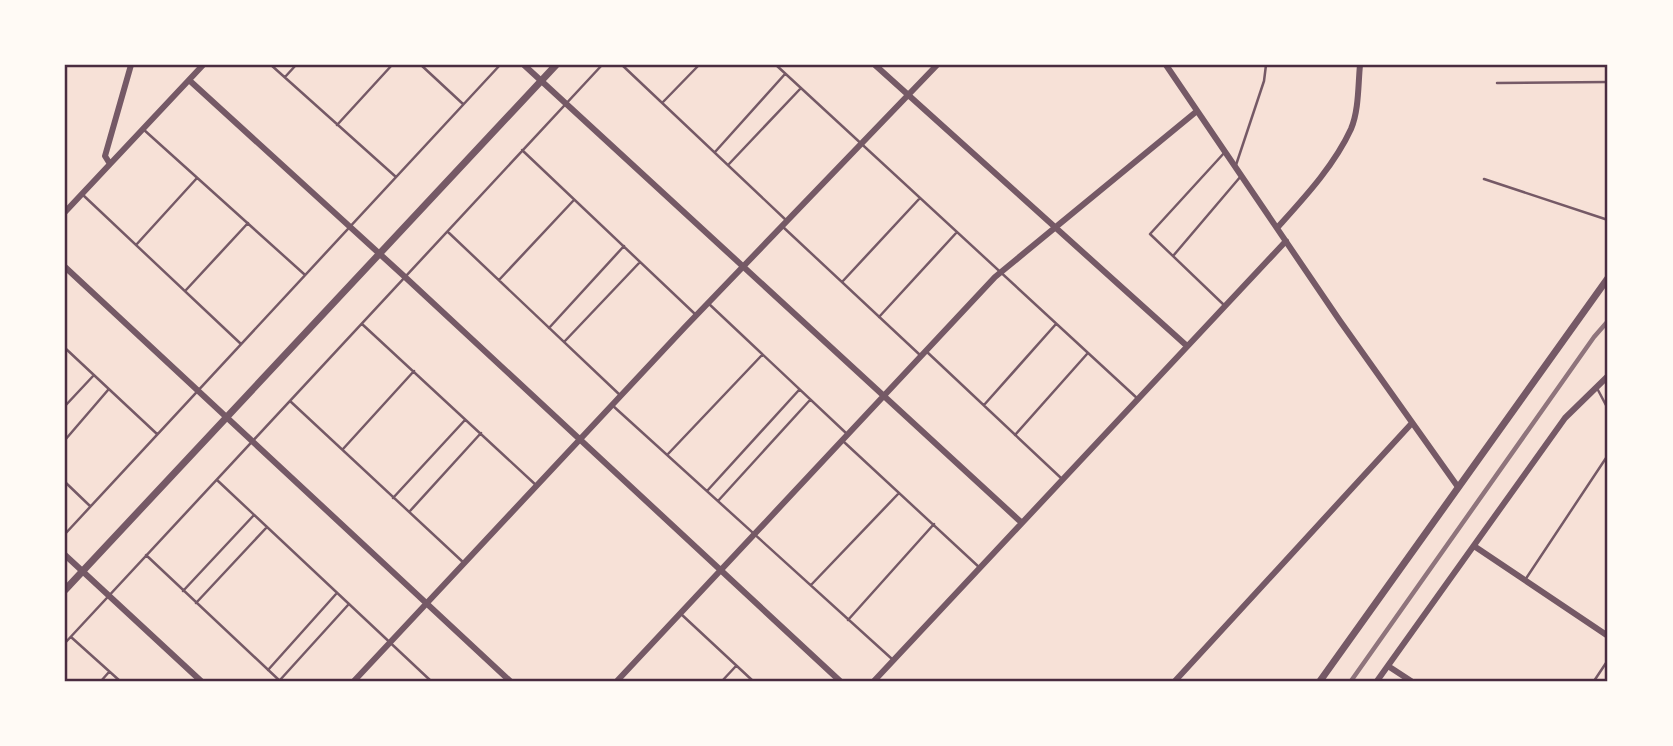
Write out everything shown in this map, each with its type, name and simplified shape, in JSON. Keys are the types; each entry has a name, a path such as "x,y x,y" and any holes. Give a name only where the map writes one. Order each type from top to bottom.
{"street":[{"path":"110,164 105,156 131,65"},
{"path":"65,212 203,65"},
{"path":"524,65 1022,523"},
{"path":"65,590 556,65"},
{"path":"875,65 1187,346"},
{"path":"354,681 696,315 936,65"},
{"path":"1166,65 1458,486"},
{"path":"1277,228 1316,185 1352,127 1360,65"},
{"path":"189,79 840,681"},
{"path":"617,681 1000,272 1197,111"},
{"path":"874,681 1286,241"},
{"path":"65,267 510,681"},
{"path":"1320,681 1608,278"},
{"path":"1377,681 1565,418 1608,376"},
{"path":"1175,681 1412,422"},
{"path":"1474,546 1608,636"},
{"path":"65,555 201,681"},
{"path":"1388,666 1412,681"}],"lane":[{"path":"271,65 396,177"},
{"path":"285,77 296,65"},
{"path":"337,125 392,65"},
{"path":"421,65 463,104"},
{"path":"65,534 500,65"},
{"path":"65,643 602,65"},
{"path":"622,65 715,152 878,317 984,405 1063,480"},
{"path":"662,103 699,65"},
{"path":"776,65 1138,399"},
{"path":"1235,167 1264,81 1266,65"},
{"path":"715,152 785,73"},
{"path":"1497,83 1608,82"},
{"path":"728,165 801,88"},
{"path":"143,129 305,275"},
{"path":"522,150 696,315"},
{"path":"1225,152 1150,233 1225,306"},
{"path":"1173,256 1241,176"},
{"path":"136,246 197,178"},
{"path":"1484,179 1608,220"},
{"path":"82,194 241,344"},
{"path":"842,282 920,198"},
{"path":"499,280 574,200"},
{"path":"185,291 248,223"},
{"path":"447,231 621,396"},
{"path":"878,317 957,232"},
{"path":"549,328 624,246"},
{"path":"564,342 640,262"},
{"path":"708,303 810,400 900,493 981,568"},
{"path":"362,323 537,486"},
{"path":"984,405 1056,324"},
{"path":"65,348 157,434"},
{"path":"1015,435 1088,353"},
{"path":"667,455 762,355"},
{"path":"342,450 414,371"},
{"path":"65,406 94,375"},
{"path":"1596,388 1608,408"},
{"path":"65,440 109,389"},
{"path":"707,491 799,390"},
{"path":"718,501 810,400"},
{"path":"289,401 464,563"},
{"path":"612,405 893,661"},
{"path":"393,498 466,419"},
{"path":"409,512 481,433"},
{"path":"1525,580 1608,455"},
{"path":"217,480 430,681"},
{"path":"65,482 90,506"},
{"path":"811,585 900,493"},
{"path":"183,591 254,515"},
{"path":"848,620 934,524"},
{"path":"197,603 267,527"},
{"path":"146,555 279,681 348,605"},
{"path":"268,670 337,593"},
{"path":"681,614 753,681"},
{"path":"71,637 120,681"},
{"path":"1594,681 1608,660"},
{"path":"722,681 737,666"},
{"path":"101,681 110,672"}],"railway":[{"path":"1351,681 1608,321"}]}
